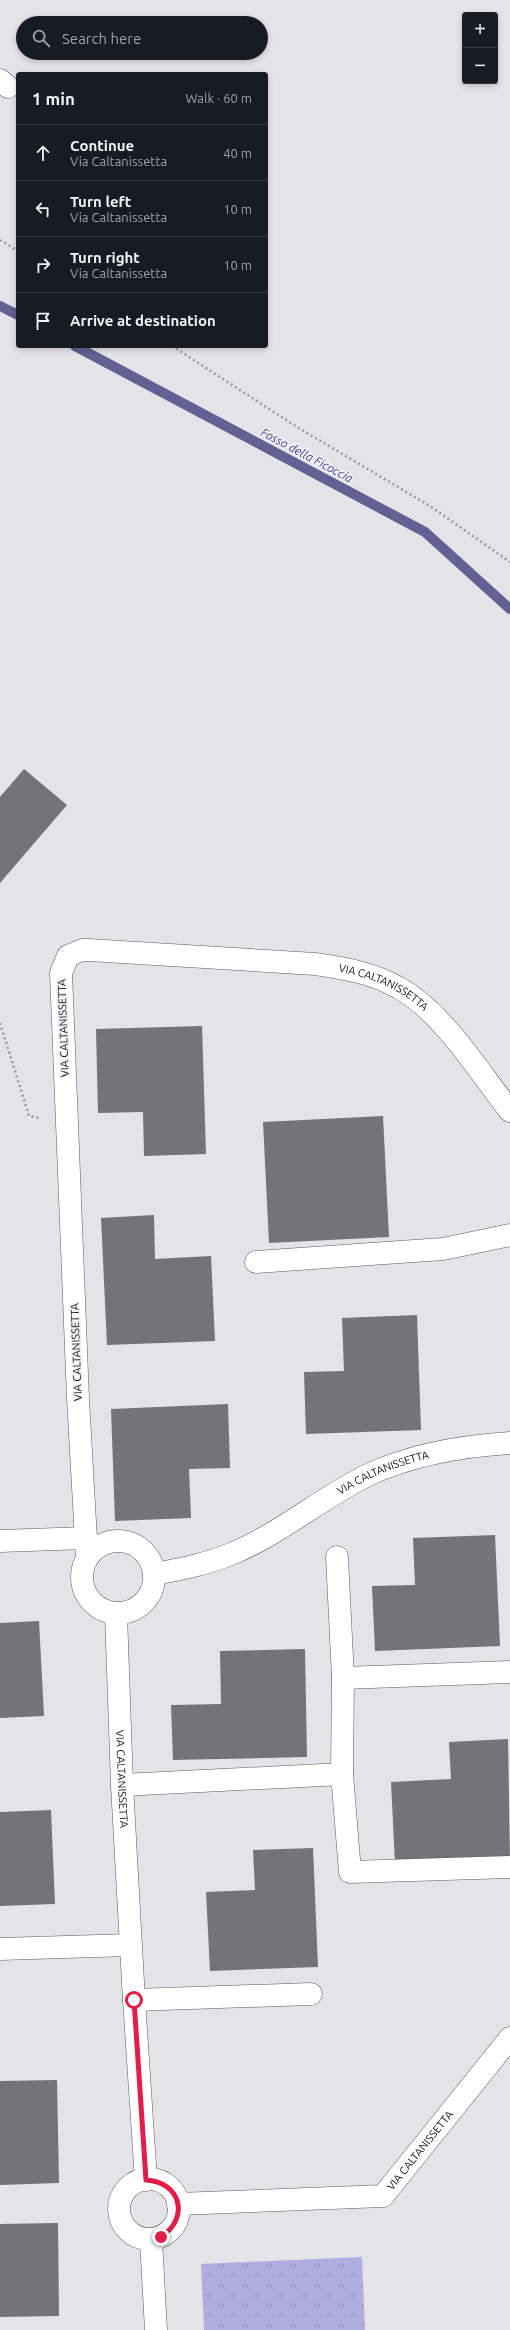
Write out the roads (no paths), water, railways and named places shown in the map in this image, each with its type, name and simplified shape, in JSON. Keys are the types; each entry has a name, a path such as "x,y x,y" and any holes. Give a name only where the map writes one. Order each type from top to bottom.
{"street":[{"name":"VIA CALTANISSETTA","path":"86,1547 61,973 68,956 82,950 315,964 336,967 374,977 411,995 431,1012 510,1111"},
{"path":"256,1262 422,1251 466,1245 510,1235"},
{"name":"VIA CALTANISSETTA","path":"155,1574 191,1566 232,1554 347,1486 391,1465 462,1448 510,1443"},
{"path":"0,1541 86,1547 96,1548 107,1542 120,1540 132,1543 143,1550 151,1560 155,1574 151,1591 140,1606 129,1612 116,1614 104,1611 93,1604 85,1594 81,1581 86,1547"},
{"path":"337,1557 343,1678 342,1774 350,1872 510,1867"},
{"name":"VIA CALTANISSETTA","path":"116,1614 122,1785 130,1945 146,2180"},
{"path":"343,1678 510,1672"},
{"path":"122,1785 342,1774"},
{"path":"0,1949 130,1945"},
{"path":"134,2000 311,1994"},
{"name":"VIA CALTANISSETTA","path":"178,2204 382,2196 510,2038"},
{"path":"146,2180 155,2180 170,2188 178,2204 176,2223 169,2232 151,2240 132,2235 126,2229 118,2212 123,2194 137,2182 146,2180"},
{"path":"151,2240 156,2330"}],"waterway":[{"name":"Fosso della Ficoccia","path":"0,306 16,314"},
{"name":"Fosso della Ficoccia","path":"79,348 425,532 510,609"}]}
